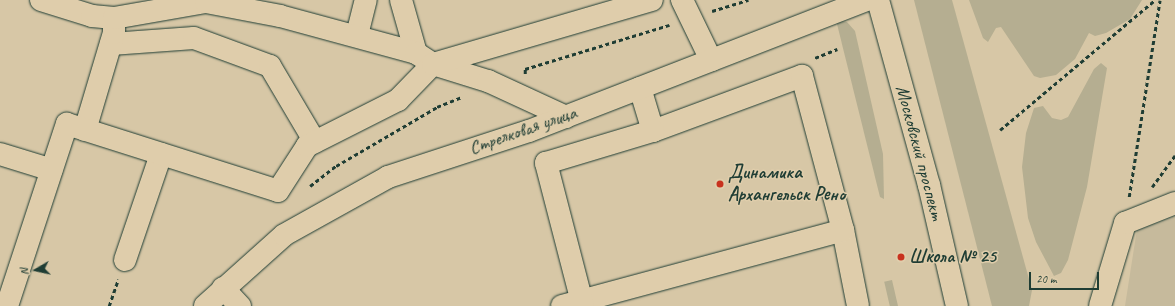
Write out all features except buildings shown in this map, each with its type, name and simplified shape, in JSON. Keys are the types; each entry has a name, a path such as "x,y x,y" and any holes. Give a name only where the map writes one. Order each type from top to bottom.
{"street":[{"path":"41,0 94,8 114,18 206,1 283,8 488,81 566,117"},
{"path":"357,35 366,0"},
{"path":"401,0 425,58"},
{"path":"8,306 67,124 278,191 308,146 398,100 425,58 652,0"},
{"name":"Стрелковая улица","path":"205,306 223,288 284,235 388,177 566,117 866,0"},
{"name":"Московский проспект","path":"878,0 929,185 957,306"},
{"path":"687,9 711,60"},
{"path":"85,130 111,44 114,18"},
{"path":"111,44 194,38 270,66 315,142"},
{"path":"843,230 576,304 546,163 653,131 802,76 843,230 858,306"},
{"path":"640,88 653,131"},
{"path":"0,154 52,170"},
{"path":"125,260 161,154"},
{"path":"1100,306 1125,223 1175,203"},
{"path":"223,288 240,306"}],"path":[{"path":"520,96 525,70 687,9 748,0"},
{"path":"1000,130 1155,0"},
{"path":"1125,223 1160,0"},
{"path":"109,306 125,260"}],"shaded area":[{"path":"914,0 952,0 1032,290 1029,306 992,306"},
{"path":"969,0 1142,0 1130,19 1106,33 1095,36 1089,33 1075,59 1056,75 1040,78 1034,76 1001,27 996,28 988,42 983,38"},
{"path":"836,20 847,22 855,31 883,154 884,199 880,197"},
{"path":"1101,63 1107,68 1087,187 1068,260 1061,273 1054,276 1036,242 1028,218 1022,167 1026,133 1034,108 1043,106 1052,118 1061,120 1068,117 1094,69"},
{"path":"1175,213 1175,306 1125,306 1137,229"},
{"path":"892,280 898,306 890,306 884,282"}],"place":[{"name":"Динамика Архангельск Рено","path":"720,184"},
{"name":"Школа № 25","path":"901,257"}]}
